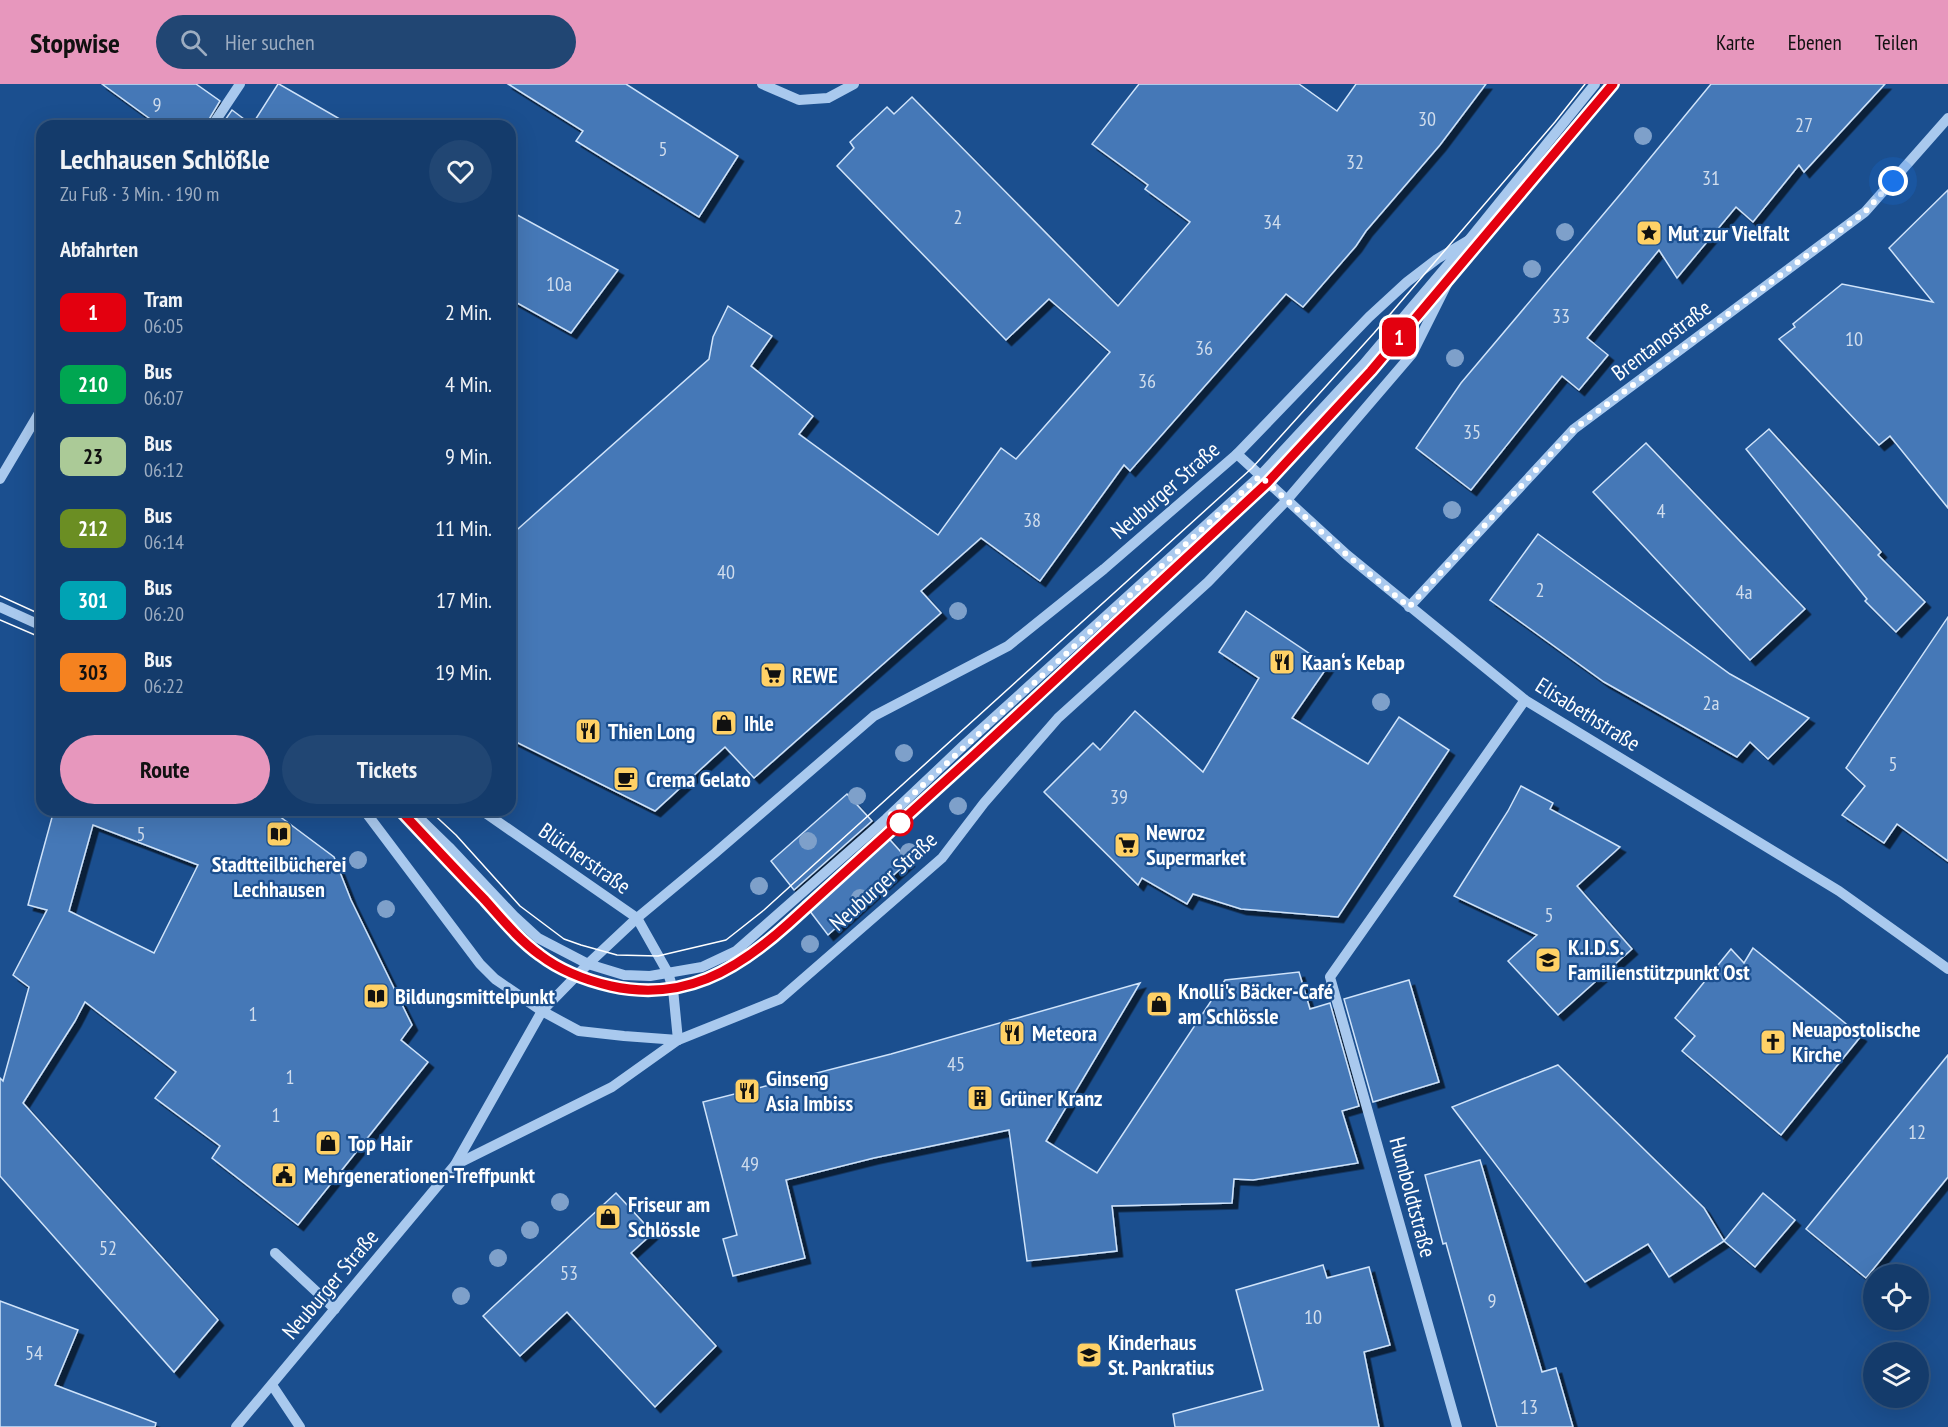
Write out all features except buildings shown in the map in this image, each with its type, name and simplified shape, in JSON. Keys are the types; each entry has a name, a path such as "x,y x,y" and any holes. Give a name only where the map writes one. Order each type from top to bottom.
{"street":[{"path":"217,120 240,84"},
{"path":"762,84 799,100 828,98 854,84"},
{"name":"Neuburger Straße","path":"455,1165 612,1087 678,1040 780,999 942,858 984,803 1058,718 1208,582 1286,501 1412,354 1469,240 1595,84"},
{"name":"Brentanostraße","path":"1409,607 1574,429 1865,212 1948,118"},
{"path":"417,816 538,938 588,964 624,975 650,976 702,967 736,951 886,819 1260,476 1363,365 1469,240"},
{"name":"Neuburger Straße","path":"236,1427 455,1165 542,1011 588,964 637,918 714,855 874,716 1008,646 1104,569 1237,454 1369,317 1407,282 1437,259 1469,240"},
{"path":"0,479 36,418"},
{"name":"Elisabethstraße","path":"1237,454 1286,501 1409,607 1525,700 1839,891 1948,969"},
{"path":"0,607 36,623"},
{"name":"Humboldtstraße","path":"1457,1427 1330,977 1525,700"},
{"path":"368,816 480,964 495,978 542,1011"},
{"name":"Blücherstraße","path":"490,816 637,918"},
{"path":"637,918 668,973 673,989 678,1040"},
{"name":"Neuburger Straße","path":"542,1011 579,1031 678,1040"},
{"path":"275,1253 335,1309"},
{"path":"272,1385 300,1427"}],"tram line":[{"path":"435,816 456,835 520,906 564,939 617,955 658,956 726,940 764,910 1252,468 1374,333 1585,84"},
{"path":"406,816 529,947 558,967 577,976 627,990 673,989 720,974 744,960 773,938 906,818 1267,483 1371,371 1613,84"},
{"name":"1","path":"406,816 529,947 558,967 591,982 627,990 673,989 720,974 744,960 773,938 974,755 1267,483 1371,371 1613,84"},
{"path":"0,596 36,612"},
{"path":"0,620 36,635"}],"place":[{"name":"Mut zur Vielfalt","path":"1649,233"},
{"name":"Kaan‘s Kebap","path":"1282,662"},
{"name":"REWE","path":"773,675"},
{"name":"Ihle","path":"724,723"},
{"name":"Thien Long","path":"588,731"},
{"name":"Crema Gelato","path":"626,779"},
{"name":"Stadtteilbücherei Lechhausen","path":"279,834"},
{"name":"Newroz Supermarket","path":"1127,845"},
{"name":"K.I.D.S. Familienstützpunkt Ost","path":"1548,960"},
{"name":"Bildungsmittelpunkt","path":"376,996"},
{"name":"Knolli's Bäcker-Café am Schlössle","path":"1159,1004"},
{"name":"Meteora","path":"1012,1033"},
{"name":"Neuapostolische Kirche","path":"1773,1042"},
{"name":"Ginseng Asia Imbiss","path":"747,1091"},
{"name":"Grüner Kranz","path":"980,1098"},
{"name":"Top Hair","path":"328,1143"},
{"name":"Mehrgenerationen-Treffpunkt","path":"284,1175"},
{"name":"Friseur am Schlössle","path":"608,1217"},
{"name":"Kinderhaus St. Pankratius","path":"1089,1355"}],"route":[{"path":"900,823 886,819 964,745 1260,476 1347,555 1409,607 1574,429 1865,212 1893,181"}]}
